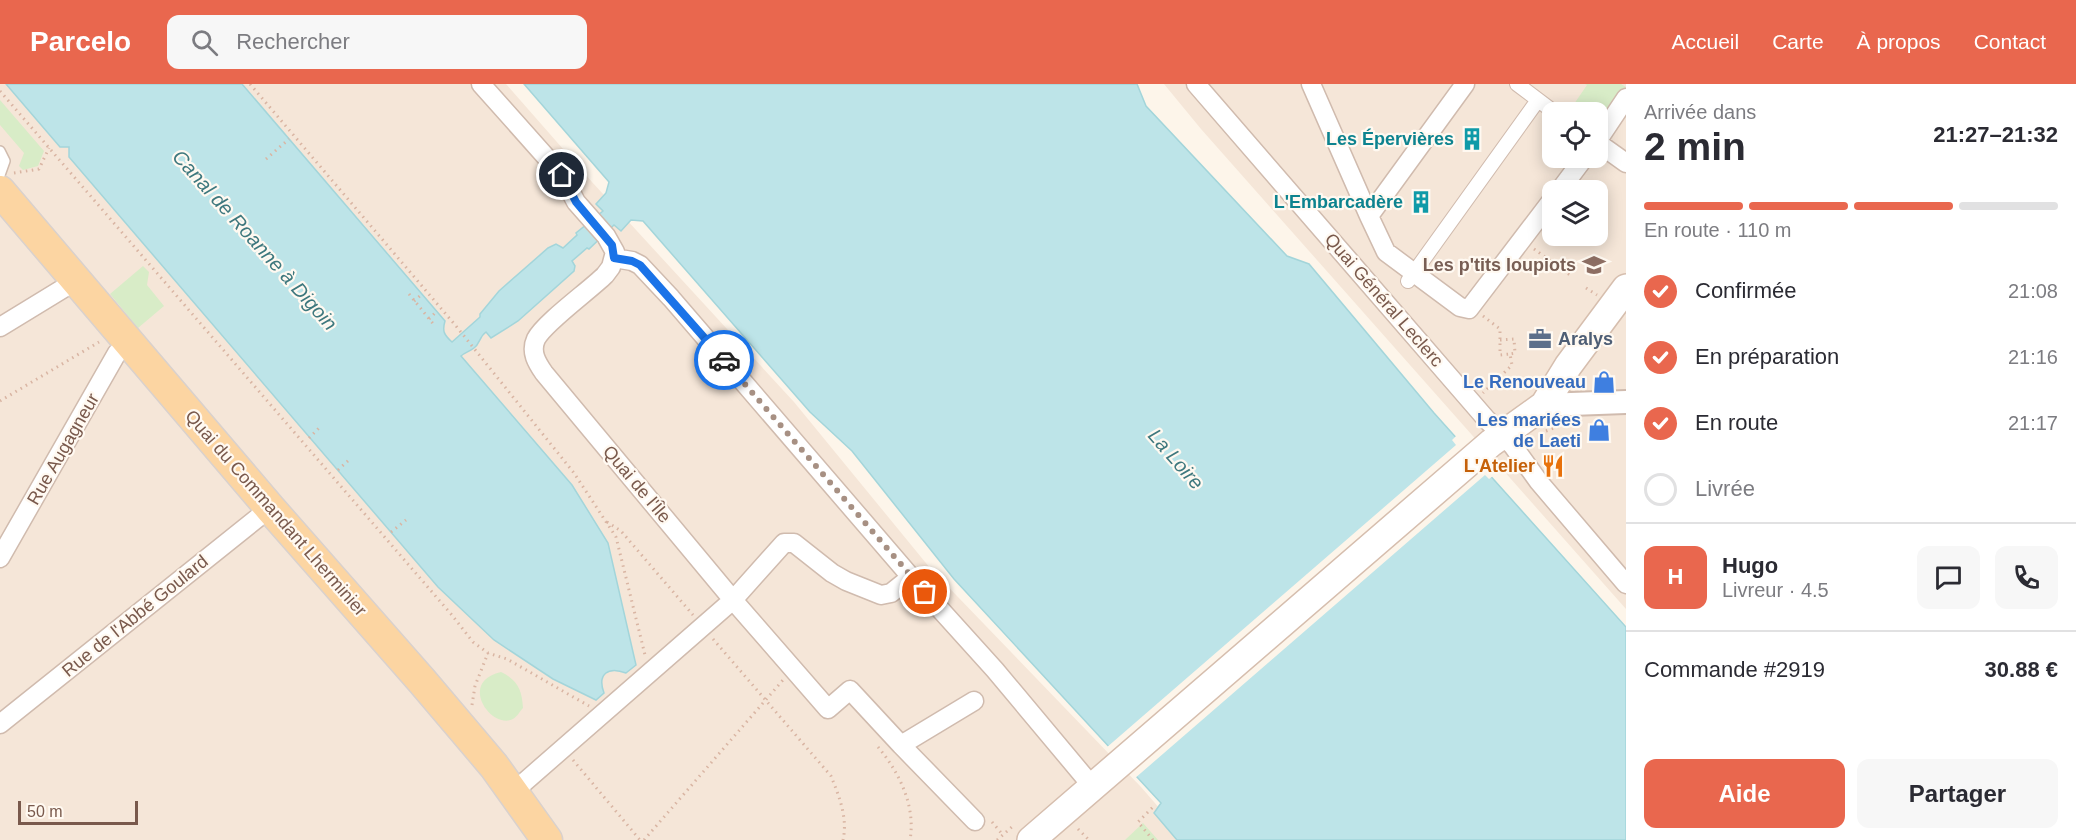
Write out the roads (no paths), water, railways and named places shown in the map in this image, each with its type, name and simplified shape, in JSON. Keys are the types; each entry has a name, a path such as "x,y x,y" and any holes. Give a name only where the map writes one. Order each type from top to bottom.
{"main road":[{"name":"Quai du Commandant Lherminier","path":"7,182 118,340 270,508 457,723 513,792 547,840"},
{"path":"1031,840 1496,438 1544,405 1561,377 1626,288"}],"street":[{"path":"481,84 562,175 576,202 612,245 614,258 640,265 671,298 911,577 995,670 1092,786"},
{"name":"Quai Général Leclerc","path":"1196,84 1393,302 1473,403 1496,438 1514,447 1539,482 1626,584"},
{"path":"1311,84 1386,252 1411,277 1460,307 1469,309 1473,307 1542,214"},
{"path":"1369,216 1465,84"},
{"path":"1516,84 1542,103"},
{"path":"1608,126 1626,98"},
{"path":"1411,277 1538,100"},
{"path":"1608,150 1626,163"},
{"name":"Quai de l'Île","path":"614,258 605,275 545,328 537,338 534,352 536,361 733,600 828,709 850,690 901,746"},
{"path":"0,327 77,280"},
{"name":"Rue Augagneur","path":"0,556 117,353 118,340"},
{"path":"1561,377 1580,404"},
{"path":"1544,405 1626,402"},
{"name":"Rue de l'Abbé Goulard","path":"0,724 270,508"},
{"path":"513,792 733,600 784,543 794,543 832,573 881,595 891,593 911,577"},
{"path":"974,701 901,746 975,821"}],"lane":[{"path":"0,151 5,162 0,175"}],"water":[{"path":"6,84 242,84 445,321 444,333 452,342 480,317 499,291 548,248 556,244 563,248 577,235 576,233 603,211 596,204 606,193 609,182 524,84 1137,84 1146,106 1287,256 1309,264 1434,413 1626,627 1626,840 1177,840 1154,813 1161,803 954,579 852,451 810,412 643,221 631,220 621,231 614,225 589,249 587,248 572,261 575,266 574,271 518,321 491,338 486,332 476,346 461,356 572,485 608,543 636,665 626,673 614,670 606,673 602,681 604,693 596,700 553,679 494,640 438,587 69,157 69,147 60,147"}],"place":[{"name":"Les Épervières","path":"1472,139"},
{"name":"L'Embarcadère","path":"1421,202"},
{"name":"Les p'tits loupiots","path":"1594,265"},
{"name":"Aralys","path":"1540,339"},
{"name":"Le Renouveau","path":"1604,382"},
{"name":"Les mariées de Laeti","path":"1599,430"},
{"name":"L'Atelier","path":"1553,466"}],"water label":[{"name":"Canal de Roanne à Digoin","path":"255,240"},
{"name":"La Loire","path":"1176,459"}]}
